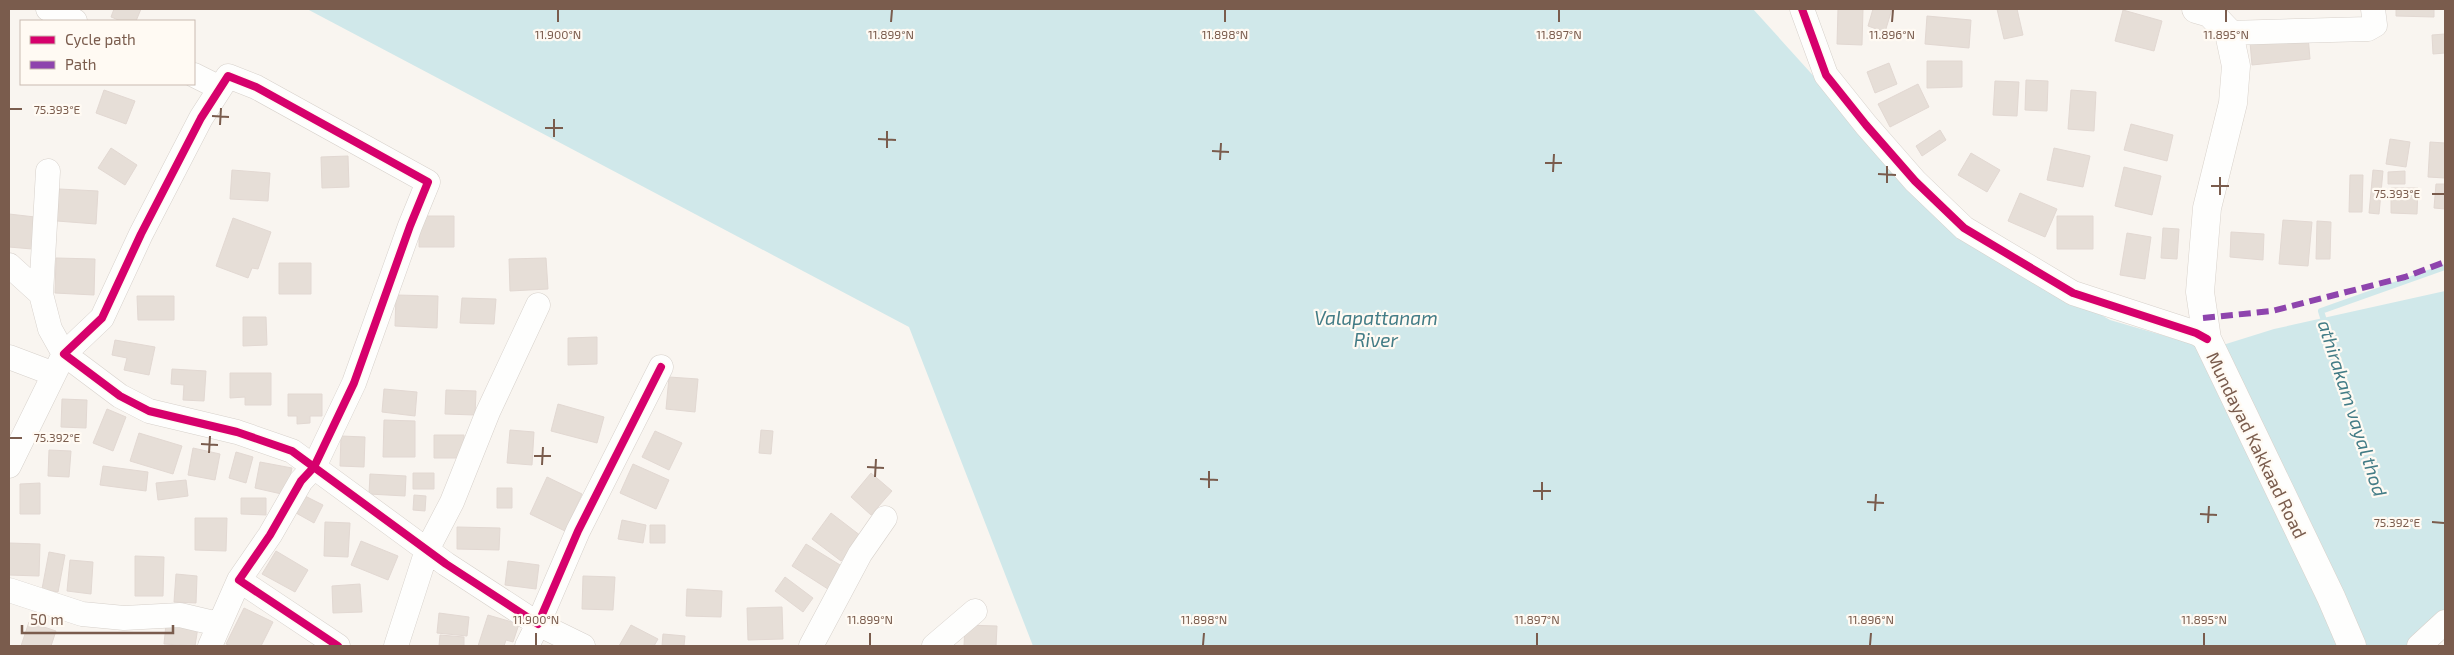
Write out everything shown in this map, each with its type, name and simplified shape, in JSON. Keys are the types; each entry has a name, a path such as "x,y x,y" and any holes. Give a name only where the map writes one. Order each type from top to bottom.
{"main road":[{"path":"2196,9 2210,13 2229,33"},
{"name":"Mundayad Kakkaad Road","path":"2229,33 2236,66 2233,103 2207,208 2200,292 2207,339 2331,597 2352,646"}],"street":[{"path":"48,9 73,20"},
{"path":"1802,9 1826,75 1866,125 1915,181 1964,228 2073,293 2196,332 2207,339"},
{"path":"2229,33 2368,29 2375,25 2373,9"},
{"path":"195,76 220,88"},
{"path":"9,466 59,364 102,318 141,234 201,118 228,76 256,87 428,182 410,226 354,383 314,467 301,481 270,535 239,580 218,624 210,646"},
{"path":"48,171 41,294 59,364"},
{"path":"9,265 41,294"},
{"path":"396,646 427,550 452,502 488,412 538,305"},
{"path":"9,357 59,364 149,410 237,432 292,451 427,550 538,624 583,646"},
{"path":"526,646 538,624 578,531 661,367"},
{"path":"811,646 860,554 885,518"},
{"path":"239,580 338,646"},
{"path":"9,590 82,614 124,618 180,615 218,624"},
{"path":"934,646 975,611"},
{"path":"2419,646 2445,622"}],"water":[{"name":"Valapattanam River","path":"307,9 1753,9 1952,229 2110,320 2210,349 2274,329 2445,291 2445,631 2430,646 1033,646 909,327"}],"building":[{"path":"114,9 141,9 136,20 118,20 111,17"},
{"path":"1838,9 1863,9 1862,45 1837,44"},
{"path":"1873,9 1892,9 1885,32 1868,26"},
{"path":"1997,9 2017,9 2023,35 2004,39"},
{"path":"2396,9 2434,9 2434,17 2396,16"},
{"path":"2123,10 2162,21 2154,51 2115,41"},
{"path":"1927,16 1971,20 1969,48 1925,44"},
{"path":"2445,34 2445,53 2433,54 2432,35"},
{"path":"2308,36 2310,59 2252,65 2250,42"},
{"path":"1927,61 1962,61 1962,87 1927,88"},
{"path":"1889,63 1897,84 1875,93 1867,72"},
{"path":"2026,80 2048,81 2047,111 2025,110"},
{"path":"1995,81 2019,82 2017,116 1993,115"},
{"path":"1918,84 1929,107 1890,127 1878,104"},
{"path":"104,90 135,101 126,124 96,113"},
{"path":"2071,90 2096,92 2094,131 2068,129"},
{"path":"2131,124 2173,135 2167,161 2124,150"},
{"path":"1940,130 1946,140 1922,156 1916,146"},
{"path":"2390,139 2410,142 2406,167 2386,164"},
{"path":"2430,142 2445,143 2445,178 2428,177"},
{"path":"111,148 137,165 125,185 98,168"},
{"path":"2054,148 2090,156 2083,187 2047,180"},
{"path":"1971,153 2000,170 1987,192 1958,175"},
{"path":"348,156 349,187 322,188 321,157"},
{"path":"2124,167 2161,176 2152,215 2115,206"},
{"path":"232,170 270,173 268,201 230,199"},
{"path":"2373,170 2383,171 2379,214 2369,213"},
{"path":"2405,171 2405,184 2388,184 2388,172"},
{"path":"2350,175 2363,175 2362,212 2349,212"},
{"path":"2436,184 2445,184 2445,209 2434,208"},
{"path":"2391,188 2418,188 2417,214 2391,213"},
{"path":"59,189 98,191 96,224 57,221"},
{"path":"2020,193 2057,209 2045,237 2008,221"},
{"path":"9,214 35,217 32,249 9,247"},
{"path":"419,216 454,216 454,247 419,247"},
{"path":"2057,216 2093,216 2093,249 2057,249"},
{"path":"233,218 271,232 258,269 252,268 248,278 216,266"},
{"path":"2283,220 2312,222 2308,266 2279,264"},
{"path":"2317,221 2331,222 2330,259 2316,259"},
{"path":"2163,228 2179,229 2177,259 2161,258"},
{"path":"2231,232 2264,234 2263,260 2230,257"},
{"path":"2127,233 2151,237 2145,279 2120,275"},
{"path":"56,258 95,259 94,295 55,293"},
{"path":"546,258 548,289 510,291 509,259"},
{"path":"279,263 311,263 311,294 279,294"},
{"path":"396,295 438,296 437,328 395,326"},
{"path":"137,296 174,296 174,320 138,320"},
{"path":"462,298 496,299 494,324 460,323"},
{"path":"243,317 266,317 267,345 243,346"},
{"path":"597,337 597,364 568,365 568,338"},
{"path":"115,340 155,347 149,375 124,370 127,358 112,355"},
{"path":"172,369 206,371 204,401 183,400 184,385 171,384"},
{"path":"230,373 271,373 271,405 245,405 245,397 230,398"},
{"path":"669,377 698,379 695,412 666,409"},
{"path":"384,389 417,392 415,416 382,412"},
{"path":"446,390 476,391 475,415 445,414"},
{"path":"288,394 322,394 322,416 310,416 310,423 297,424 297,416 288,416"},
{"path":"62,399 87,400 86,428 61,427"},
{"path":"558,404 604,417 597,443 551,431"},
{"path":"107,409 126,417 113,451 93,443"},
{"path":"384,420 415,421 415,457 383,457"},
{"path":"510,430 534,432 532,465 507,463"},
{"path":"761,430 773,431 771,454 759,453"},
{"path":"655,431 682,443 669,470 642,457"},
{"path":"139,433 182,446 173,474 130,461"},
{"path":"434,435 464,435 464,458 434,458"},
{"path":"341,436 365,437 364,467 340,466"},
{"path":"193,448 220,454 215,480 188,475"},
{"path":"49,450 71,451 69,477 48,476"},
{"path":"236,452 253,457 246,483 229,478"},
{"path":"260,462 292,468 286,495 255,488"},
{"path":"633,464 669,480 656,509 620,493"},
{"path":"103,466 148,472 146,491 100,485"},
{"path":"413,473 434,473 434,489 413,489"},
{"path":"871,473 892,491 871,515 851,497"},
{"path":"370,474 406,476 405,496 369,494"},
{"path":"547,477 582,494 565,531 530,514"},
{"path":"186,480 188,496 158,500 156,483"},
{"path":"40,483 40,514 20,514 20,484"},
{"path":"497,488 512,488 512,508 497,508"},
{"path":"414,495 426,496 425,511 413,510"},
{"path":"305,496 323,505 314,523 296,513"},
{"path":"241,498 266,498 266,515 241,514"},
{"path":"831,513 861,536 841,561 812,539"},
{"path":"195,518 227,518 226,551 195,550"},
{"path":"622,520 646,525 643,543 618,539"},
{"path":"325,522 350,523 348,557 324,556"},
{"path":"650,525 665,525 665,543 650,543"},
{"path":"457,527 500,528 499,550 457,549"},
{"path":"361,541 398,556 388,580 351,565"},
{"path":"9,543 40,544 39,576 9,575"},
{"path":"806,544 845,568 831,591 792,566"},
{"path":"276,551 308,570 295,592 262,574"},
{"path":"49,552 65,555 58,592 42,589"},
{"path":"135,556 164,557 163,596 135,596"},
{"path":"70,560 93,562 91,594 67,591"},
{"path":"508,561 539,565 536,589 505,585"},
{"path":"176,574 197,576 196,603 174,602"},
{"path":"583,576 615,577 613,610 582,609"},
{"path":"785,577 813,598 803,612 775,591"},
{"path":"360,584 362,612 333,613 332,586"},
{"path":"687,589 722,591 721,617 686,616"},
{"path":"782,607 783,639 748,640 747,608"},
{"path":"244,608 273,622 261,646 232,646 226,644"},
{"path":"439,613 469,617 467,636 437,633"},
{"path":"488,615 519,624 513,642 506,640 504,646 478,646"},
{"path":"29,622 56,631 51,646 21,646"},
{"path":"166,624 198,627 195,646 164,644"},
{"path":"631,625 658,639 654,646 619,646"},
{"path":"965,625 997,626 996,646 964,646"},
{"path":"663,634 685,636 684,646 662,646"},
{"path":"440,635 464,637 464,646 439,646"}],"waterway":[{"name":"athirakam vayal thod","path":"2325,324 2321,311 2445,267"}],"marked path":[{"path":"2203,318 2272,311 2405,277 2445,262"}],"cycle path":[{"path":"1802,9 1826,75 1866,125 1915,181 1964,228 2073,293 2196,333 2207,339"},
{"path":"338,646 239,580 270,535 301,481 314,467 354,383 410,226 428,182 256,87 228,76 201,118 141,234 102,318 64,354 120,396 149,411 237,432 292,451 446,564 538,624 578,531 661,367"}]}
